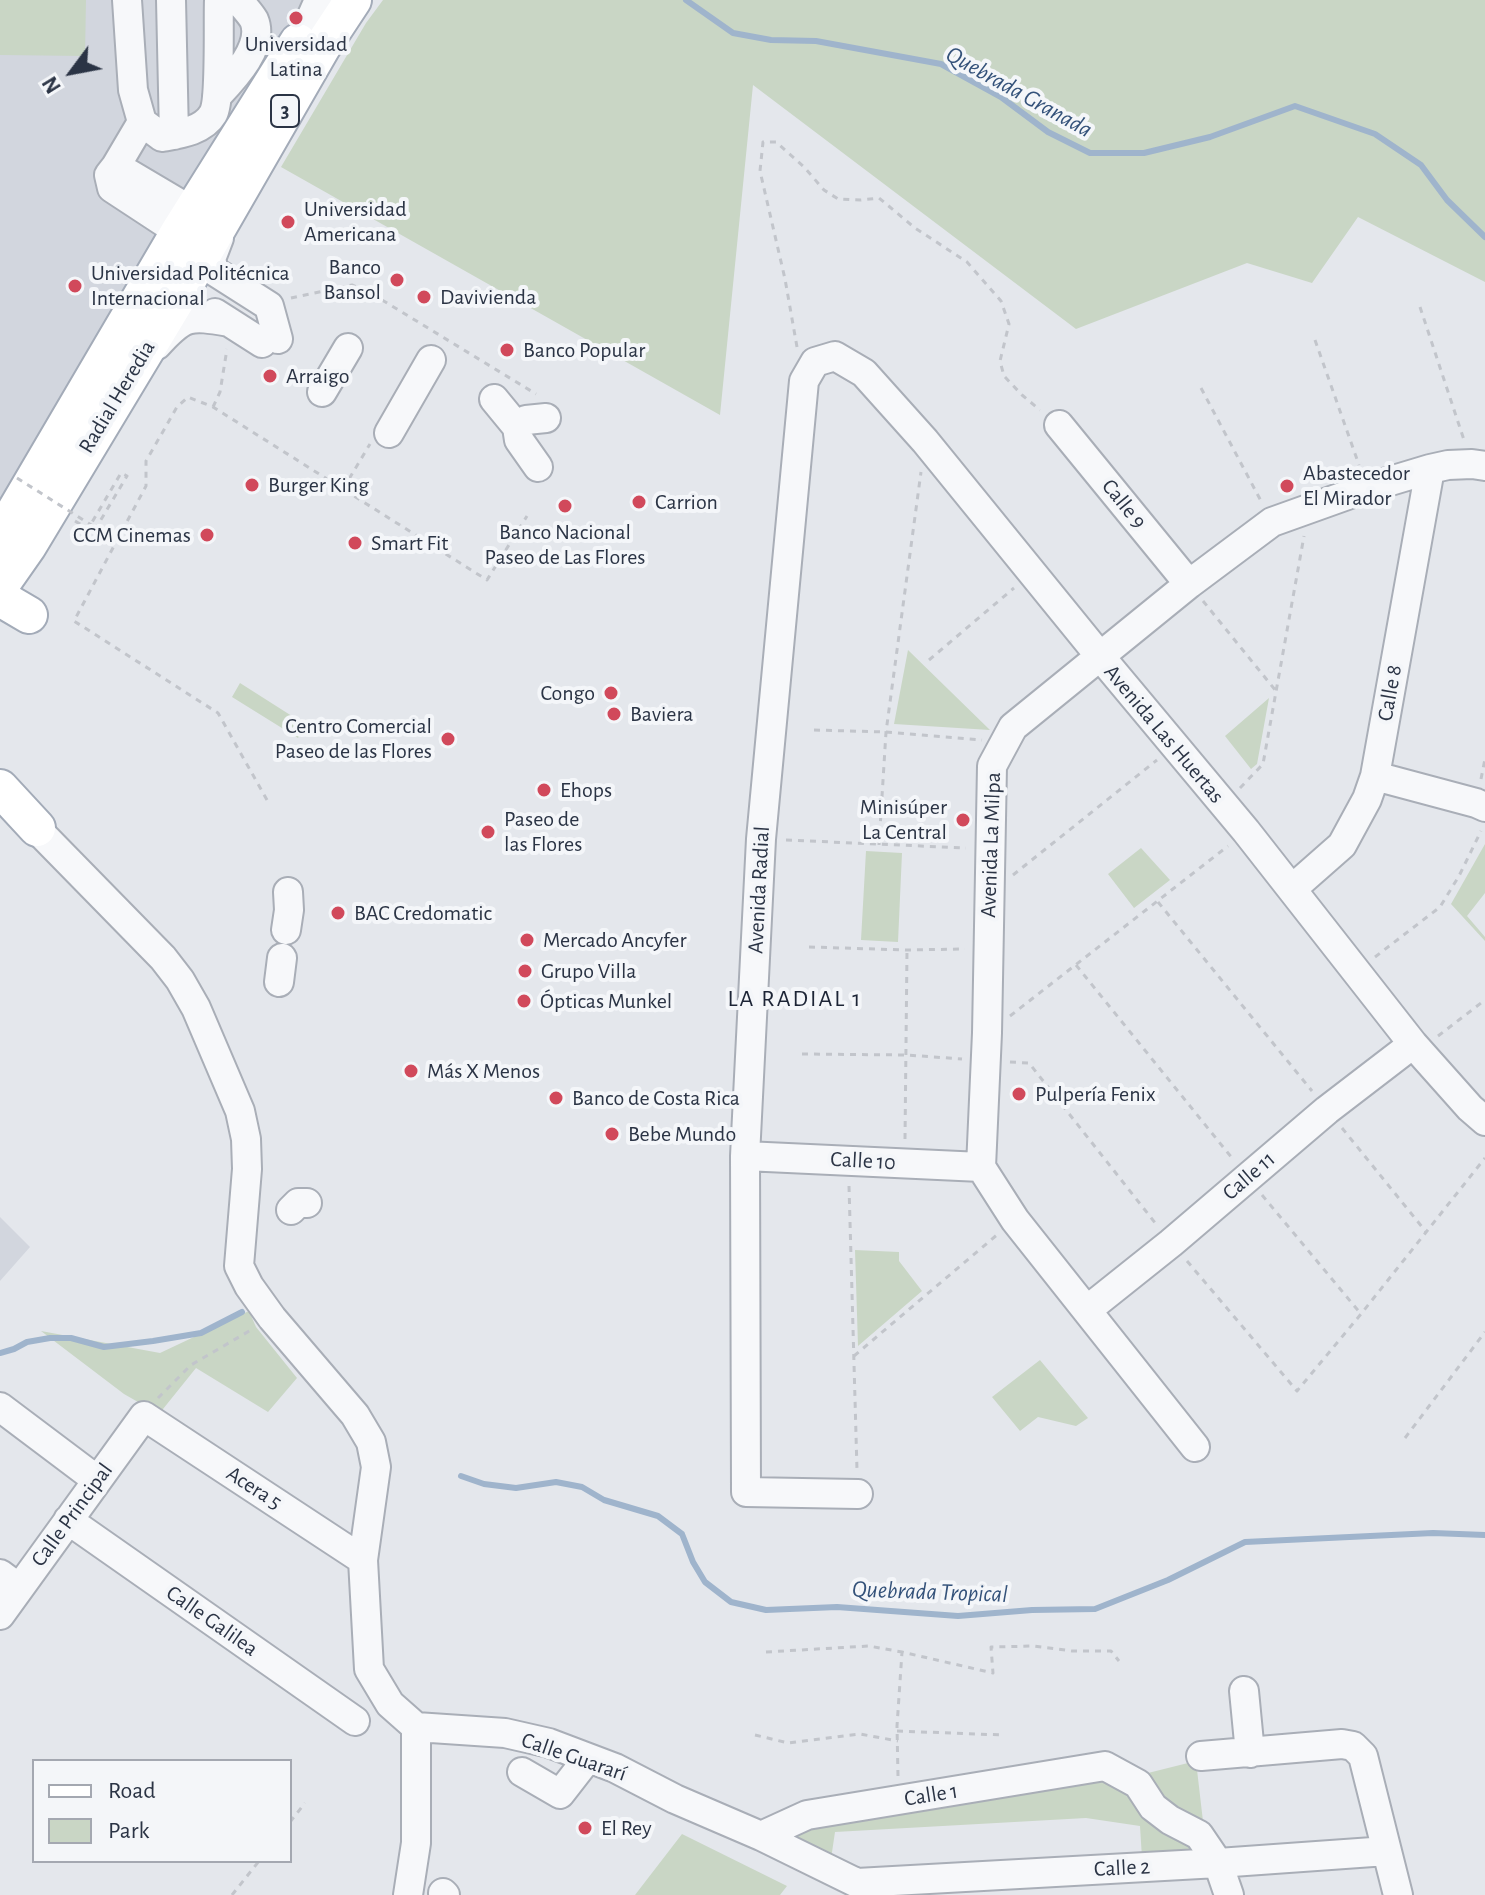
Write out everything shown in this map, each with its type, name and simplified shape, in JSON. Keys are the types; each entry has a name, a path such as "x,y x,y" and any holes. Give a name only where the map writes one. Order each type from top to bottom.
{"main road":[{"name":"Radial Heredia","path":"1,539 185,222 304,34 322,0"},
{"path":"185,284 180,261 336,0"},
{"name":"Radial Heredia","path":"0,586 52,505 135,352 185,284 322,47 353,0"},
{"path":"54,445 135,352"},
{"path":"1,539 135,352"},
{"path":"0,790 37,828"}],"street":[{"path":"127,0 133,90 142,122 162,137 187,133 213,114 217,96 219,0"},
{"path":"171,0 174,135"},
{"path":"217,96 241,69 257,38 254,21 238,0"},
{"path":"142,122 116,166 185,222"},
{"path":"253,168 212,251 211,264 218,275 269,306 270,341"},
{"path":"185,284 228,336"},
{"path":"185,284 267,321 270,341"},
{"path":"135,352 183,321 194,318 207,318 228,336 270,341"},
{"path":"322,392 348,348"},
{"name":"Avenida Las Huertas","path":"804,381 815,362 835,356 864,373 925,441 1176,745 1416,1047 1485,1121"},
{"path":"389,433 431,360"},
{"name":"Avenida Radial","path":"804,381 761,839 745,1156 746,1492 858,1494"},
{"path":"494,399 517,427 519,440 538,467"},
{"path":"517,427 544,408"},
{"name":"Calle 9","path":"1059,425 1189,584"},
{"name":"Avenida La Milpa","path":"981,1167 992,766 1013,727 1099,655 1272,522 1430,469 1448,465 1478,465"},
{"name":"Calle 8","path":"1292,889 1342,845 1367,799 1375,776 1430,469"},
{"path":"1375,776 1485,807"},
{"path":"37,828 163,958 196,1008 240,1111 246,1139 247,1169 239,1266 272,1318 355,1415 371,1442 376,1467 363,1560 369,1669 390,1704 416,1727 416,1843 408,1895"},
{"path":"286,930 288,892"},
{"name":"Calle 11","path":"1087,1310 1327,1110 1416,1047"},
{"name":"Calle 10","path":"745,1156 981,1167"},
{"path":"981,1167 1015,1220 1195,1447"},
{"path":"0,1407 97,1480"},
{"name":"Calle Principal","path":"0,1615 10,1581 68,1520 144,1416"},
{"name":"Acera 5","path":"144,1416 363,1560"},
{"name":"Calle Galilea","path":"68,1520 355,1721"},
{"path":"1244,1691 1250,1753"},
{"name":"Calle Guararí","path":"416,1727 505,1733 549,1743 615,1768 865,1889"},
{"path":"1201,1756 1342,1744 1353,1746 1363,1756 1398,1895"},
{"path":"522,1772 560,1794 588,1758"},
{"name":"Calle 1","path":"761,1836 807,1815 1105,1766 1138,1784 1153,1807 1170,1820 1199,1835 1218,1863"},
{"name":"Calle 2","path":"865,1889 1387,1851"},
{"path":"1218,1863 1229,1895"}],"path":[{"path":"804,381 760,171 763,142 776,142 824,190 838,199 879,198 915,228 967,262 1001,301 1009,324 1000,361 1004,376 1059,425"},
{"path":"287,299 352,285 369,292 544,408"},
{"path":"1420,307 1478,465"},
{"path":"213,407 220,392 228,336"},
{"path":"1315,340 1367,488"},
{"path":"1201,388 1272,522"},
{"path":"267,800 218,713 74,621 146,486 146,461 177,407 188,397 213,407 487,580 527,516"},
{"path":"879,845 886,732 925,441"},
{"path":"17,478 96,528 127,476 121,473 88,529 52,505"},
{"path":"1224,805 1263,764 1309,508"},
{"path":"929,660 1032,573"},
{"path":"1189,584 1276,691"},
{"path":"814,730 886,732 1004,742"},
{"path":"989,895 1176,745"},
{"path":"1357,972 1440,907 1485,823"},
{"path":"986,1047 1076,965 1246,831"},
{"path":"761,839 990,849"},
{"path":"1158,902 1427,1233"},
{"path":"809,947 988,949"},
{"path":"904,1163 907,950"},
{"path":"1076,965 1361,1314"},
{"path":"1416,1047 1485,1000"},
{"path":"802,1054 907,1055 986,1047 1029,1063 1171,1243 1297,1391 1485,1158"},
{"path":"849,1160 858,1494"},
{"path":"854,1356 1015,1220"},
{"path":"144,1416 191,1365 272,1318"},
{"path":"1405,1438 1485,1332"},
{"path":"766,1652 869,1646 993,1673 991,1647 1034,1646 1072,1651 1111,1651 1119,1661"},
{"path":"898,1800 897,1731 902,1652"},
{"path":"897,1731 1003,1735"},
{"path":"755,1735 788,1743 860,1734 898,1741"},
{"path":"292,1819 305,1803"},
{"path":"232,1895 257,1863"}],"shaded area":[{"name":"Universidad Politécnica Internacional","path":"0,0 320,0 0,535"},
{"path":"0,1217 30,1247 0,1281"}],"green space":[{"path":"0,0 86,0 85,56 0,55"},
{"path":"383,0 1485,0 1485,282 1358,217 1312,283 1247,263 1076,329 753,85 720,415 281,167 366,23"},
{"path":"908,650 990,730 894,724"},
{"path":"240,683 306,725 298,738 232,697"},
{"path":"1269,698 1257,764 1251,769 1225,736"},
{"path":"1485,844 1485,893 1467,916 1485,941 1451,904"},
{"path":"1141,848 1170,880 1134,908 1108,874"},
{"path":"866,851 902,853 898,942 861,940"},
{"path":"855,1250 899,1252 899,1261 922,1291 858,1346"},
{"path":"249,1311 256,1327 297,1378 268,1412 196,1368 159,1414 124,1394 41,1331 160,1353"},
{"path":"1040,1360 1088,1418 1076,1426 1038,1417 1020,1431 992,1397"},
{"path":"1196,1761 1204,1830 1174,1817 1140,1775"},
{"path":"1101,1774 1192,1839 1202,1856 1142,1858 1140,1826 1086,1818 835,1832 831,1859 781,1837 808,1819"},
{"path":"682,1834 787,1886 780,1895 635,1895"}],"waterway":[{"name":"Quebrada Granada","path":"686,0 733,33 771,40 816,41 941,64 1001,97 1048,132 1090,153 1144,153 1210,137 1295,106 1375,134 1421,165 1447,200 1485,237"},
{"name":"Quebrada Tropical","path":"0,1353 27,1342 50,1338 71,1338 104,1347 201,1333 242,1312"},
{"name":"Quebrada Tropical","path":"461,1476 484,1484 516,1488 556,1482 582,1487 604,1500 658,1516 682,1534 705,1582 731,1602 766,1610 837,1607 958,1616 1095,1609 1168,1580 1245,1542 1433,1533 1485,1535"}],"place":[{"name":"Universidad Latina","path":"296,18"},
{"name":"Universidad Americana","path":"288,222"},
{"name":"Banco Bansol","path":"397,280"},
{"name":"Universidad Politécnica Internacional","path":"75,286"},
{"name":"Davivienda","path":"424,297"},
{"name":"Banco Popular","path":"507,350"},
{"name":"Arraigo","path":"270,376"},
{"name":"Burger King","path":"252,485"},
{"name":"Abastecedor El Mirador","path":"1287,486"},
{"name":"Carrion","path":"639,502"},
{"name":"Banco Nacional Paseo de Las Flores","path":"565,506"},
{"name":"CCM Cinemas","path":"207,535"},
{"name":"Smart Fit","path":"355,543"},
{"name":"Congo","path":"611,693"},
{"name":"Baviera","path":"614,714"},
{"name":"Centro Comercial Paseo de las Flores","path":"448,739"},
{"name":"Ehops","path":"544,790"},
{"name":"Minisúper La Central","path":"963,820"},
{"name":"Paseo de las Flores","path":"488,832"},
{"name":"BAC Credomatic","path":"338,913"},
{"name":"Mercado Ancyfer","path":"527,940"},
{"name":"Grupo Villa","path":"525,971"},
{"name":"Ópticas Munkel","path":"524,1001"},
{"name":"Más X Menos","path":"411,1071"},
{"name":"Pulpería Fenix","path":"1019,1094"},
{"name":"Banco de Costa Rica","path":"556,1098"},
{"name":"Bebe Mundo","path":"612,1134"},
{"name":"El Rey","path":"585,1828"}],"district":[{"name":"LA RADIAL 1","path":"795,999"}]}
